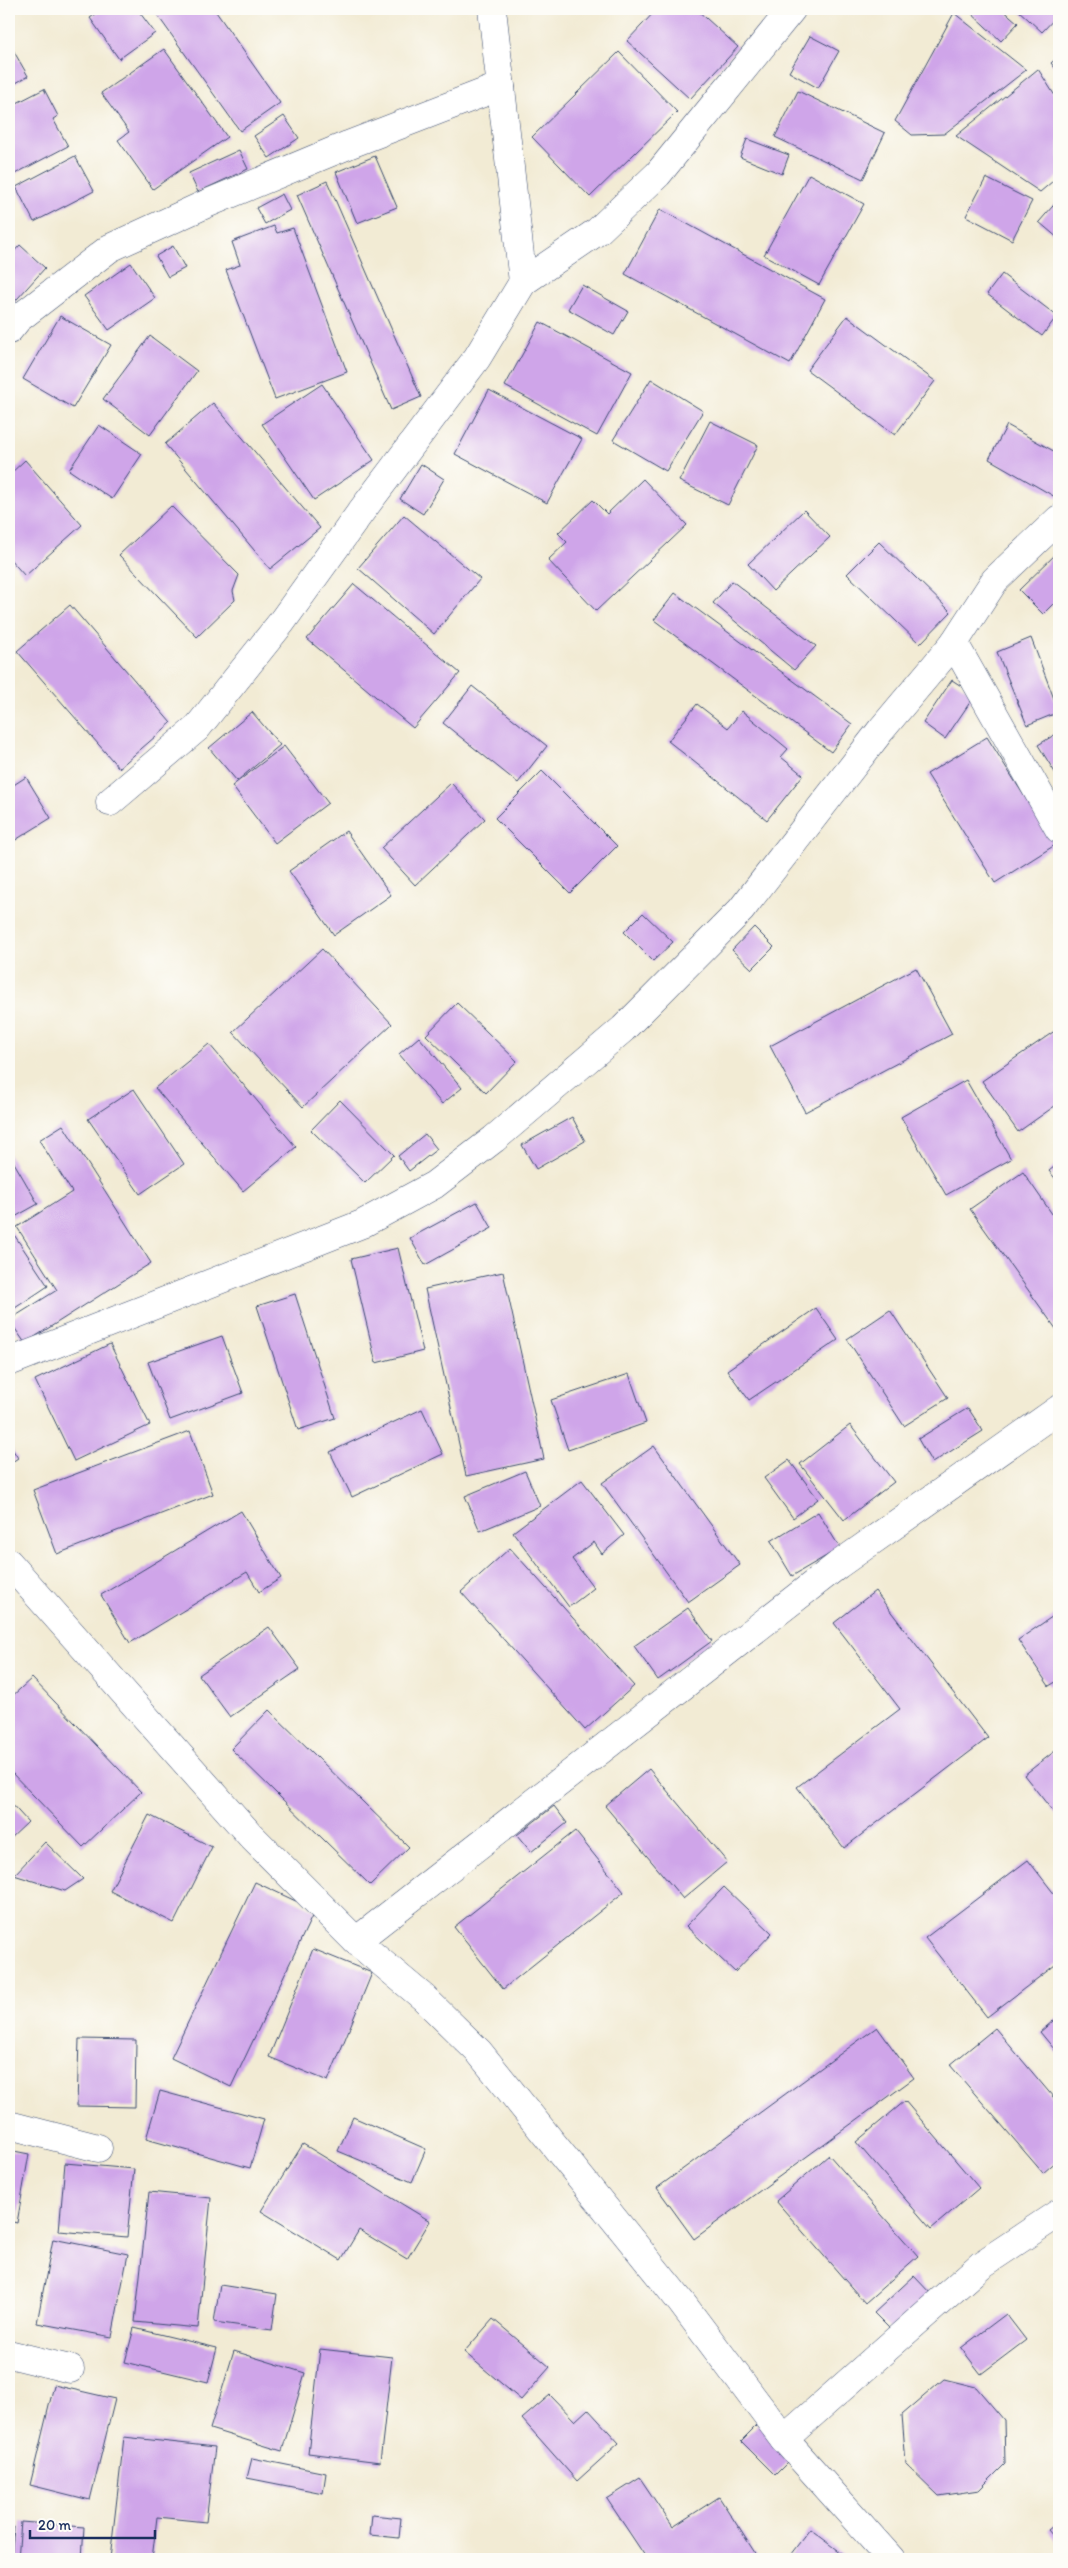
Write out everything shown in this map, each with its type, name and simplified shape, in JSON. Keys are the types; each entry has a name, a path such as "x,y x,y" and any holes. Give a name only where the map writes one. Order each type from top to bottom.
{"street":[{"path":"492,9 523,282"},
{"path":"110,802 197,728 281,624 360,513 477,358 523,282 598,231 658,174 792,9"},
{"path":"9,330 18,319 110,248 206,204 348,144 501,86"},
{"path":"9,1362 362,1224 434,1185 494,1139 623,1029 741,910 881,730 954,643 995,580 1059,519"},
{"path":"954,643 1059,829"},
{"path":"356,1941 838,1564 1059,1409"},
{"path":"9,1563 251,1836 356,1941 424,1998 480,2052 681,2302 784,2438 891,2559"},
{"path":"9,2126 98,2148"},
{"path":"784,2438 981,2265 1059,2213"},
{"path":"9,2354 70,2369"}],"building":[{"path":"103,9 137,9 155,33 119,59 90,18"},
{"path":"153,9 214,9 280,103 240,131"},
{"path":"657,9 696,9 738,47 690,99 627,41"},
{"path":"972,9 1002,9 1018,23 1001,41 969,11"},
{"path":"1017,9 1059,9 1059,14 1042,32"},
{"path":"954,13 1026,70 944,134 912,135 895,121"},
{"path":"810,36 839,51 818,88 789,72"},
{"path":"164,49 227,137 153,189 118,140 129,132 101,93"},
{"path":"13,50 28,76 9,87 9,53"},
{"path":"619,52 677,112 590,197 532,137"},
{"path":"1059,56 1059,73 1051,63"},
{"path":"1038,69 1059,102 1059,176 1040,192 956,136"},
{"path":"44,89 58,116 53,119 68,146 9,177 9,107"},
{"path":"798,91 885,133 863,179 775,137"},
{"path":"284,116 299,138 269,158 254,136"},
{"path":"747,139 789,155 782,174 740,157"},
{"path":"239,150 248,169 198,192 189,173"},
{"path":"75,156 94,191 34,222 16,187"},
{"path":"375,156 397,207 357,223 336,172"},
{"path":"809,174 864,204 819,285 764,255"},
{"path":"986,178 1032,201 1012,240 966,216"},
{"path":"327,181 421,397 391,410 297,195"},
{"path":"282,194 290,210 265,224 256,208"},
{"path":"1059,199 1059,239 1039,222"},
{"path":"660,209 825,299 790,364 625,274"},
{"path":"274,226 277,233 293,228 347,372 275,399 226,270 240,265 232,242"},
{"path":"20,245 45,268 9,308 9,257"},
{"path":"173,246 185,268 168,277 156,256"},
{"path":"131,263 155,298 109,330 84,296"},
{"path":"1002,274 1057,316 1042,336 987,294"},
{"path":"582,285 628,311 614,335 568,309"},
{"path":"60,316 111,345 73,408 23,379"},
{"path":"847,316 935,381 895,435 807,370"},
{"path":"540,322 632,372 597,436 505,386"},
{"path":"150,336 197,371 150,435 103,399"},
{"path":"651,379 703,411 666,471 613,440"},
{"path":"322,384 374,460 314,500 262,424"},
{"path":"489,390 582,439 547,503 455,454"},
{"path":"213,403 320,528 270,569 165,444"},
{"path":"710,421 758,445 728,505 679,481"},
{"path":"99,425 142,454 112,499 69,470"},
{"path":"1007,425 1059,454 1059,494 1057,498 989,459"},
{"path":"25,460 82,525 25,576 9,558 9,475"},
{"path":"421,464 444,479 423,514 400,499"},
{"path":"643,479 687,525 596,611 548,560 567,542 558,533 593,500 607,514"},
{"path":"171,506 239,575 233,591 235,600 197,637 119,555"},
{"path":"804,510 830,537 773,591 748,564"},
{"path":"404,515 480,579 434,634 358,568"},
{"path":"879,542 951,612 920,644 847,574"},
{"path":"1059,551 1059,598 1043,614 1019,590"},
{"path":"732,581 816,646 794,670 713,603"},
{"path":"354,584 460,673 413,728 307,639"},
{"path":"675,593 852,724 831,752 654,620"},
{"path":"70,605 171,723 119,768 17,651"},
{"path":"1031,638 1059,712 1027,725 997,652"},
{"path":"952,680 975,695 945,739 923,723"},
{"path":"472,686 547,746 518,783 443,723"},
{"path":"697,704 728,728 742,711 788,749 781,757 803,775 767,820 668,741"},
{"path":"252,712 280,745 237,781 209,748"},
{"path":"1059,732 1059,779 1038,745"},
{"path":"987,737 1055,845 995,883 927,774"},
{"path":"284,746 328,803 275,843 232,786"},
{"path":"542,771 617,846 570,893 495,818"},
{"path":"26,777 51,818 9,844 9,788"},
{"path":"451,783 485,819 415,885 381,848"},
{"path":"346,831 391,895 334,935 289,871"},
{"path":"643,913 673,942 653,961 624,932"},
{"path":"754,927 774,947 752,969 732,950"},
{"path":"322,949 392,1024 303,1107 233,1032"},
{"path":"916,968 952,1034 805,1112 770,1046"},
{"path":"457,1003 517,1061 486,1093 426,1035"},
{"path":"1059,1028 1059,1103 1018,1132 982,1081"},
{"path":"419,1037 462,1088 442,1104 399,1054"},
{"path":"209,1044 296,1147 243,1191 155,1088"},
{"path":"966,1080 1011,1159 946,1195 901,1117"},
{"path":"134,1089 184,1164 140,1194 88,1119"},
{"path":"340,1100 394,1155 365,1183 311,1130"},
{"path":"572,1117 585,1141 536,1169 522,1145"},
{"path":"63,1125 151,1263 25,1343 9,1320 57,1290 17,1227 72,1192 39,1140"},
{"path":"425,1134 437,1149 409,1171 398,1156"},
{"path":"9,1154 38,1204 13,1218 9,1211"},
{"path":"1059,1163 1059,1183 1049,1171"},
{"path":"1023,1172 1059,1224 1059,1333 970,1209"},
{"path":"477,1202 492,1228 425,1265 410,1238"},
{"path":"9,1227 48,1286 12,1310 9,1306"},
{"path":"398,1248 423,1351 376,1363 351,1259"},
{"path":"503,1272 544,1459 466,1476 425,1289"},
{"path":"295,1294 335,1418 298,1430 257,1306"},
{"path":"816,1308 838,1340 749,1400 727,1370"},
{"path":"890,1310 948,1398 904,1426 847,1339"},
{"path":"222,1336 243,1393 170,1420 148,1362"},
{"path":"110,1344 150,1425 74,1461 35,1380"},
{"path":"629,1374 646,1423 568,1450 551,1400"},
{"path":"968,1408 983,1431 932,1463 918,1439"},
{"path":"422,1409 443,1454 352,1497 330,1452"},
{"path":"850,1425 894,1482 844,1520 800,1464"},
{"path":"190,1431 213,1494 57,1554 33,1490"},
{"path":"9,1444 18,1458 9,1464"},
{"path":"654,1446 740,1565 688,1602 602,1483"},
{"path":"789,1460 818,1499 793,1518 764,1478"},
{"path":"525,1471 540,1506 480,1531 465,1496"},
{"path":"582,1480 624,1535 602,1554 594,1542 572,1559 594,1588 569,1607 513,1532"},
{"path":"241,1511 281,1578 259,1592 247,1572 130,1643 101,1595"},
{"path":"818,1512 840,1548 792,1576 771,1541"},
{"path":"510,1548 634,1686 585,1730 461,1592"},
{"path":"875,1591 988,1738 844,1848 797,1787 900,1709 834,1623"},
{"path":"688,1608 712,1641 658,1680 634,1646"},
{"path":"1059,1612 1059,1680 1049,1686 1018,1640"},
{"path":"269,1627 300,1669 230,1717 199,1675"},
{"path":"32,1678 141,1792 83,1847 9,1770 9,1699"},
{"path":"269,1710 409,1847 370,1885 231,1749"},
{"path":"1059,1748 1059,1819 1024,1775"},
{"path":"649,1769 727,1862 683,1899 605,1806"},
{"path":"9,1801 28,1822 9,1840"},
{"path":"554,1806 567,1823 531,1852 517,1835"},
{"path":"149,1815 212,1847 174,1923 110,1891"},
{"path":"575,1831 624,1892 503,1989 454,1927"},
{"path":"45,1842 83,1879 65,1891 14,1875"},
{"path":"1028,1860 1059,1900 1059,1962 987,2017 925,1938"},
{"path":"255,1882 315,1910 231,2087 171,2058"},
{"path":"724,1887 772,1933 735,1972 686,1926"},
{"path":"313,1949 372,1973 328,2081 269,2057"},
{"path":"1059,2016 1059,2055 1040,2032"},
{"path":"877,2027 914,2078 694,2239 657,2188"},
{"path":"995,2028 1059,2104 1059,2159 1043,2173 950,2065"},
{"path":"79,2039 136,2040 135,2107 77,2106"},
{"path":"160,2091 264,2119 250,2168 146,2139"},
{"path":"905,2101 979,2188 931,2229 856,2142"},
{"path":"353,2117 426,2149 412,2182 338,2151"},
{"path":"303,2144 430,2221 407,2259 359,2230 341,2260 261,2211"},
{"path":"9,2150 29,2154 17,2223 9,2221"},
{"path":"829,2155 918,2256 865,2303 776,2201"},
{"path":"65,2163 134,2169 127,2237 59,2231"},
{"path":"149,2192 211,2198 198,2328 135,2322"},
{"path":"53,2239 128,2254 112,2337 37,2323"},
{"path":"914,2276 932,2295 893,2332 874,2313"},
{"path":"220,2285 277,2294 272,2330 214,2322"},
{"path":"1006,2314 1026,2340 981,2374 961,2348"},
{"path":"493,2319 550,2367 521,2400 464,2352"},
{"path":"134,2328 217,2348 208,2382 125,2362"},
{"path":"320,2349 392,2357 380,2462 308,2453"},
{"path":"234,2351 305,2373 282,2451 210,2429"},
{"path":"944,2379 976,2387 1004,2420 1005,2464 979,2490 939,2496 906,2464 902,2415"},
{"path":"54,2385 115,2399 90,2500 30,2485"},
{"path":"550,2395 575,2421 588,2409 619,2443 577,2481 522,2419"},
{"path":"771,2411 805,2445 775,2475 741,2441"},
{"path":"124,2437 215,2447 206,2522 157,2517 152,2559 110,2559"},
{"path":"252,2458 326,2473 323,2493 247,2478"},
{"path":"640,2478 673,2527 719,2497 759,2559 647,2559 607,2499"},
{"path":"372,2515 401,2518 399,2538 370,2535"},
{"path":"1059,2521 1059,2543 1048,2530"},
{"path":"21,2522 84,2527 82,2559 18,2559"},
{"path":"9,2527 14,2527 11,2559 9,2559"},
{"path":"810,2529 850,2559 787,2559"}]}
